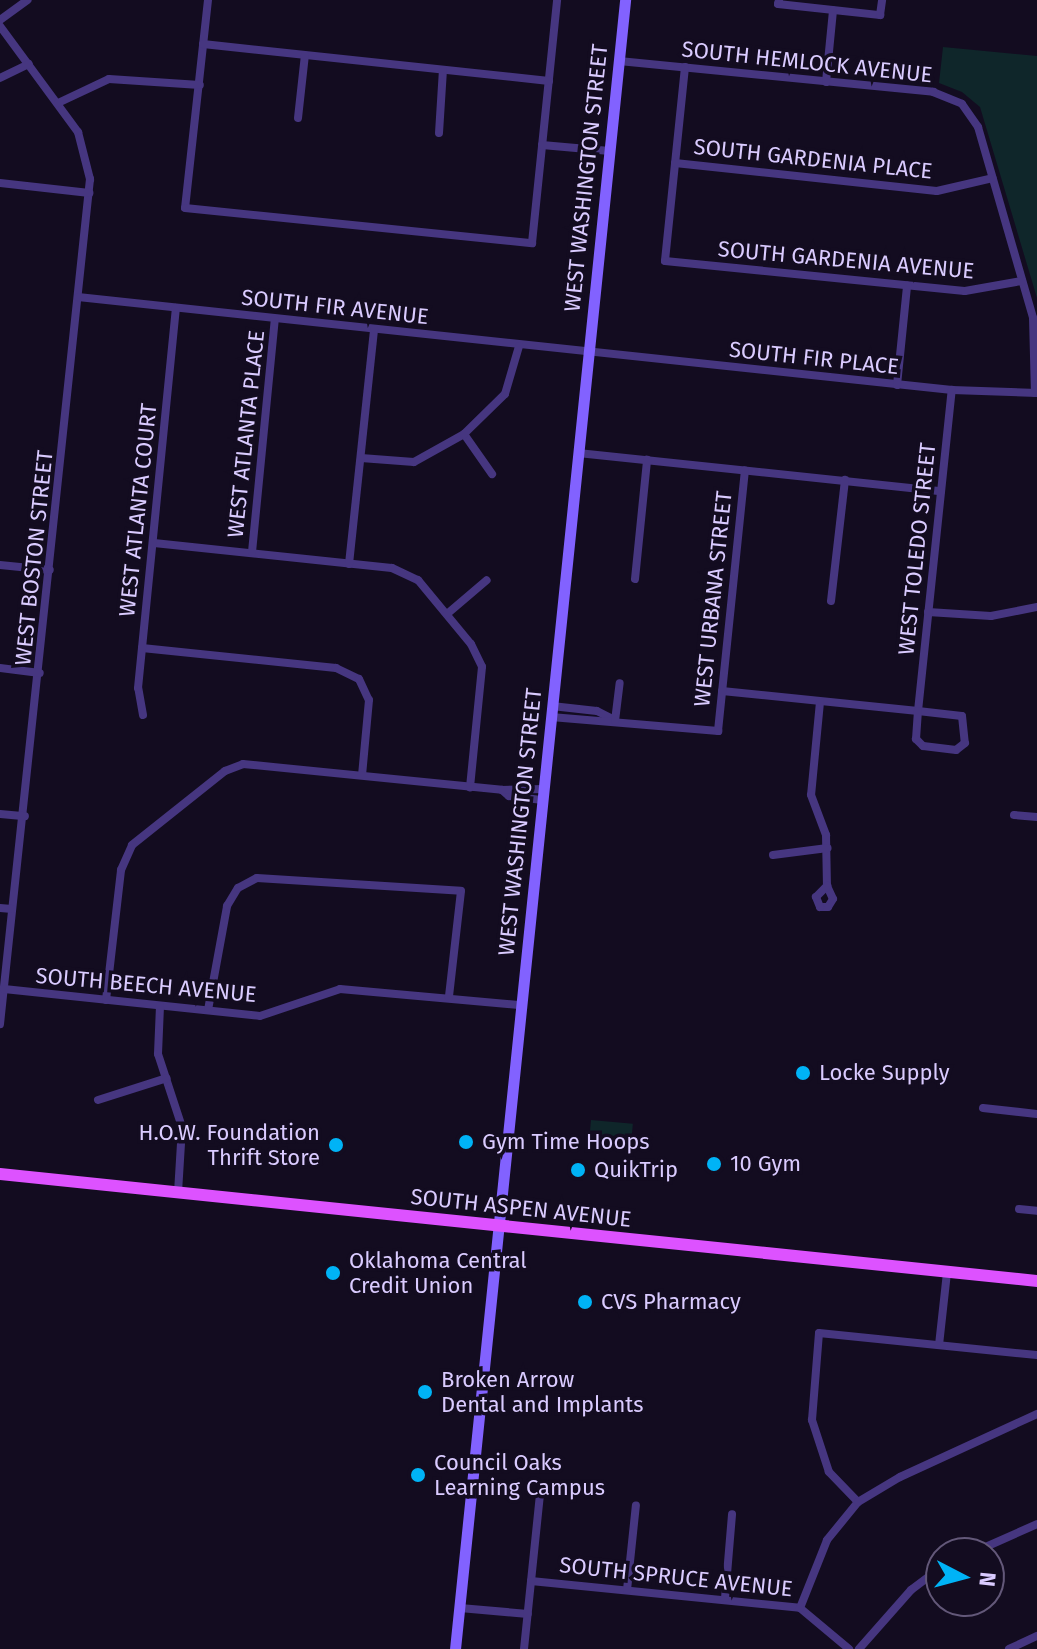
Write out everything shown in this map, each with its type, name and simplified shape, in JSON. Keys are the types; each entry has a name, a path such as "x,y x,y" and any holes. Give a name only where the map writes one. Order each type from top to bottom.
{"main road":[{"name":"WEST WASHINGTON STREET","path":"455,1649 625,0"},
{"name":"SOUTH ASPEN AVENUE","path":"0,1174 1037,1281"}],"street":[{"path":"0,23 28,0"},
{"path":"208,0 185,208 532,243 557,0"},
{"path":"778,2 880,15 882,0"},
{"path":"826,82 833,10"},
{"name":"WEST BOSTON STREET","path":"0,23 58,103 85,151 89,193 25,816 0,1024"},
{"path":"203,44 549,81"},
{"path":"298,118 305,55"},
{"name":"SOUTH HEMLOCK AVENUE","path":"619,61 942,94 962,104 978,127 993,178"},
{"path":"0,78 29,64"},
{"path":"675,163 685,67"},
{"path":"439,133 443,70"},
{"path":"58,103 109,79 200,85"},
{"path":"542,145 610,151"},
{"name":"SOUTH GARDENIA PLACE","path":"675,163 937,191 993,178"},
{"name":"SOUTH GARDENIA AVENUE","path":"675,163 665,261 978,292 1022,281"},
{"path":"993,178 1035,328 1036,393"},
{"path":"0,183 89,193"},
{"path":"897,385 907,286"},
{"name":"SOUTH FIR AVENUE","path":"78,297 588,353"},
{"name":"WEST ATLANTA COURT","path":"143,715 138,688 176,308"},
{"name":"WEST ATLANTA PLACE","path":"252,552 275,319"},
{"path":"349,564 374,329"},
{"path":"361,458 414,462 464,434 505,394 519,346"},
{"name":"SOUTH FIR PLACE","path":"588,353 952,390 1036,393"},
{"name":"WEST TOLEDO STREET","path":"918,711 952,390"},
{"path":"464,434 492,474"},
{"path":"578,453 941,491"},
{"path":"635,579 647,460"},
{"name":"WEST URBANA STREET","path":"615,721 718,731 745,470"},
{"path":"831,601 845,480"},
{"path":"154,543 405,572 447,614 482,667 470,787"},
{"path":"0,565 50,570"},
{"path":"447,614 487,580"},
{"path":"928,612 991,616 1037,607"},
{"path":"142,648 336,668 359,679 369,700 362,775"},
{"path":"0,668 40,673"},
{"path":"552,711 597,711 615,721 620,683"},
{"path":"722,691 820,702 918,711 962,716 965,743 956,750 923,746 916,739 918,711"},
{"path":"820,702 811,795 828,848 827,886"},
{"path":"106,1000 121,870 132,845 225,771 243,764 543,795"},
{"path":"0,814 25,816"},
{"path":"1014,815 1037,817"},
{"path":"773,855 828,848"},
{"path":"208,1010 227,906 238,888 257,878 461,891 449,997"},
{"path":"0,908 12,909"},
{"name":"SOUTH BEECH AVENUE","path":"4,989 260,1016 340,989 521,1005"},
{"path":"160,1006 158,1054 182,1127 178,1193"},
{"path":"98,1100 167,1078"},
{"path":"983,1108 1037,1114"},
{"path":"1019,1209 1037,1211"},
{"path":"939,1345 947,1272"},
{"path":"858,1502 829,1472 812,1420 819,1333 1037,1355"},
{"path":"800,1608 827,1540 858,1502 900,1477 1037,1414"},
{"path":"524,1649 540,1495"},
{"path":"627,1590 636,1505"},
{"path":"725,1598 732,1514"},
{"path":"1005,1538 1037,1524"},
{"path":"859,1649 911,1590 925,1579"},
{"name":"SOUTH SPRUCE AVENUE","path":"531,1581 725,1598 800,1608 849,1649"},
{"path":"460,1608 528,1614"},
{"path":"1009,1649 1037,1636"}],"green space":[{"path":"943,47 1037,56 1037,298 980,107 962,92 939,83"},
{"path":"591,1120 633,1124 632,1138 590,1134"}],"place":[{"name":"Locke Supply","path":"803,1073"},
{"name":"Gym Time Hoops","path":"466,1142"},
{"name":"H.O.W. Foundation Thrift Store","path":"336,1145"},
{"name":"10 Gym","path":"714,1164"},
{"name":"QuikTrip","path":"578,1170"},
{"name":"Oklahoma Central Credit Union","path":"333,1273"},
{"name":"CVS Pharmacy","path":"585,1302"},
{"name":"Broken Arrow Dental and Implants","path":"425,1392"},
{"name":"Council Oaks Learning Campus","path":"418,1475"}]}
